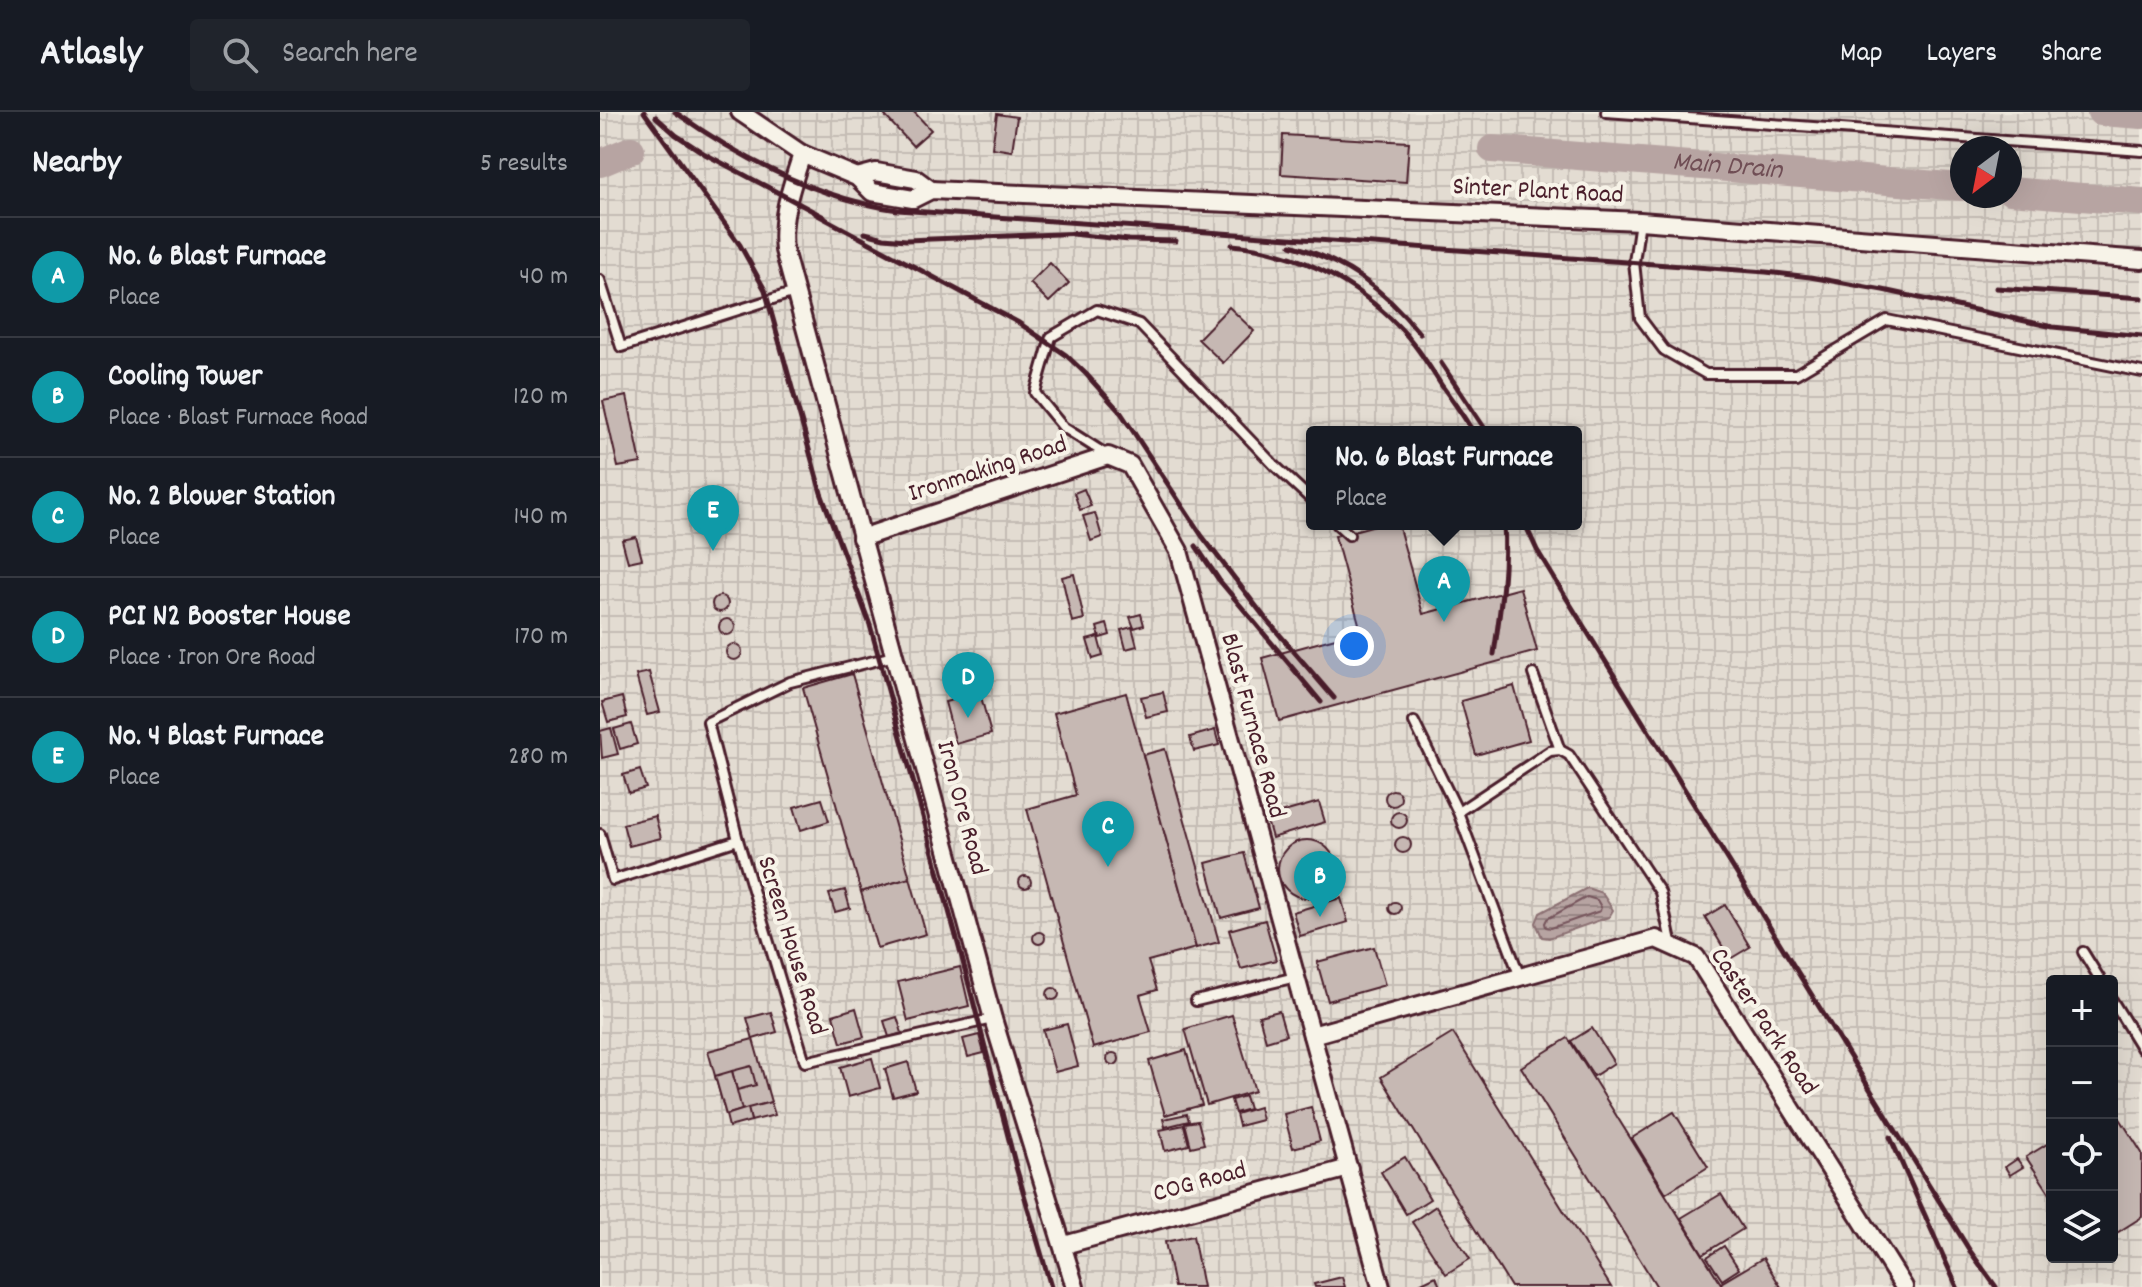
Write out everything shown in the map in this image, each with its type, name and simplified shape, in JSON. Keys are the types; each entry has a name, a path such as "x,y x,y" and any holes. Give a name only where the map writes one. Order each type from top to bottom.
{"street":[{"name":"Sinter Plant Road","path":"740,112 802,154 857,177 872,192 913,199 931,190 1640,221 2142,260"},
{"name":"Iron Ore Road","path":"802,154 782,234 784,250 993,1019 1075,1287"},
{"name":"Ironmaking Road","path":"861,538 1108,456 1130,465"},
{"name":"Blast Furnace Road","path":"1130,465 1179,551 1381,1287"},
{"name":"Caster Park Road","path":"1312,1035 1656,939 1696,957 1904,1287"},
{"name":"COG Road","path":"1064,1245 1349,1168"}],"lane":[{"path":"1606,112 2142,151"},
{"path":"1640,221 1634,262 1640,318 1664,350 1706,374 1796,374 1887,320 2142,372"},
{"path":"600,280 621,347 795,292"},
{"path":"1108,456 1063,427 1035,393 1051,337 1097,310 1139,324 1306,494"},
{"path":"1344,530 1349,535"},
{"name":"Screen House Road","path":"894,656 790,682 708,722 738,840 805,1062 993,1019"},
{"path":"1533,674 1560,750"},
{"path":"1414,722 1458,812 1520,977"},
{"path":"1458,812 1550,751 1560,750 1569,755 1660,892 1672,946"},
{"name":"Screen House Road","path":"600,834 613,880 738,840"},
{"path":"2083,952 2097,975"},
{"path":"1196,1001 1296,977"},
{"path":"2118,1010 2142,1049"}],"shaded area":[{"path":"600,112 2142,112 2142,1287 600,1287"}],"water":[{"path":"1587,888 1602,893 1613,910 1609,917 1549,938 1542,937 1536,923 1540,913"}],"building":[{"path":"889,112 914,112 931,130 913,146 885,116"},
{"path":"997,114 1017,117 1012,151 992,148"},
{"path":"1283,135 1409,142 1406,182 1281,174"},
{"path":"1050,263 1069,283 1049,302 1030,283"},
{"path":"1229,307 1254,331 1223,363 1198,339"},
{"path":"627,396 641,463 618,467 603,401"},
{"path":"1084,489 1091,506 1080,510 1074,493"},
{"path":"1095,513 1102,537 1091,541 1083,516"},
{"path":"1357,530 1400,530 1423,614 1520,588 1537,651 1279,721 1262,658 1361,631 1335,536"},
{"path":"636,537 642,559 628,562 622,540"},
{"path":"1074,574 1084,619 1072,622 1062,577"},
{"path":"717,596 723,596 728,604 726,610 717,612 712,607 712,601"},
{"path":"1141,614 1144,625 1134,628 1130,617"},
{"path":"724,619 730,619 735,627 733,633 724,635 719,630 719,624"},
{"path":"1107,624 1110,635 1100,638 1097,627"},
{"path":"1132,627 1137,646 1126,649 1121,630"},
{"path":"1098,637 1103,656 1093,659 1087,640"},
{"path":"731,644 737,644 742,652 740,658 731,660 726,655 726,649"},
{"path":"649,672 660,712 647,715 636,675"},
{"path":"852,674 910,878 861,892 803,688"},
{"path":"1514,686 1529,740 1476,755 1461,701"},
{"path":"1163,692 1168,712 1146,717 1141,697"},
{"path":"980,693 991,734 956,744 945,702"},
{"path":"1126,693 1196,948 1148,961 1157,990 1140,995 1151,1032 1093,1048 1027,809 1076,795 1054,713"},
{"path":"622,697 627,717 608,722 602,702"},
{"path":"631,724 637,744 620,749 614,729"},
{"path":"611,728 618,754 602,758 600,731"},
{"path":"1215,730 1219,745 1194,751 1190,737"},
{"path":"1165,749 1219,942 1196,948 1143,755"},
{"path":"640,770 646,788 629,793 623,775"},
{"path":"1390,790 1396,790 1401,798 1399,804 1390,806 1385,801 1385,795"},
{"path":"822,799 829,821 801,830 794,807"},
{"path":"1319,802 1325,822 1272,838 1266,817"},
{"path":"1396,812 1402,812 1407,820 1405,826 1396,828 1391,823 1391,817"},
{"path":"655,816 661,838 629,846 623,824"},
{"path":"1400,837 1406,837 1411,845 1409,851 1400,853 1395,848 1395,842"},
{"path":"1307,840 1328,848 1336,869 1328,890 1307,898 1286,890 1278,869 1286,848"},
{"path":"1244,853 1259,908 1221,918 1206,863"},
{"path":"1025,876 1031,882 1025,888 1019,882"},
{"path":"910,878 926,934 877,948 861,892"},
{"path":"845,890 850,908 835,912 829,894"},
{"path":"1341,898 1348,922 1300,936 1293,912"},
{"path":"1395,902 1401,908 1395,914 1389,908"},
{"path":"1725,905 1750,947 1730,959 1705,917"},
{"path":"1265,920 1276,960 1241,969 1229,930"},
{"path":"1039,932 1045,938 1039,944 1033,938"},
{"path":"1374,947 1385,985 1328,1001 1317,962"},
{"path":"960,967 969,1006 908,1021 898,982"},
{"path":"1053,988 1059,994 1053,1000 1047,994"},
{"path":"856,1008 864,1037 841,1043 833,1015"},
{"path":"1279,1011 1286,1035 1266,1041 1259,1016"},
{"path":"771,1012 777,1032 753,1039 747,1018"},
{"path":"1232,1015 1255,1091 1207,1105 1185,1029"},
{"path":"897,1017 902,1033 889,1037 884,1021"},
{"path":"1067,1024 1078,1066 1055,1072 1043,1030"},
{"path":"1592,1028 1614,1063 1594,1076 1571,1041"},
{"path":"1453,1033 1611,1287 1511,1287 1427,1152 1381,1077"},
{"path":"979,1035 984,1053 968,1057 963,1039"},
{"path":"1568,1038 1723,1287 1657,1287 1521,1067"},
{"path":"753,1039 771,1102 726,1115 708,1051"},
{"path":"1186,1050 1202,1105 1165,1115 1149,1061"},
{"path":"1113,1053 1119,1059 1113,1065 1107,1059"},
{"path":"872,1058 880,1088 848,1097 840,1067"},
{"path":"908,1062 916,1091 893,1097 885,1069"},
{"path":"751,1066 756,1085 737,1090 732,1071"},
{"path":"732,1071 742,1110 726,1115 715,1076"},
{"path":"1245,1096 1249,1109 1235,1113 1231,1100"},
{"path":"771,1102 775,1115 751,1121 748,1108"},
{"path":"1259,1107 1262,1120 1239,1126 1236,1114"},
{"path":"1311,1107 1320,1141 1293,1148 1284,1114"},
{"path":"748,1108 751,1121 729,1127 726,1115"},
{"path":"1674,1112 1708,1167 1666,1193 1632,1138"},
{"path":"1187,1114 1189,1121 1165,1127 1163,1119"},
{"path":"2118,1115 2142,1153 2142,1217 2118,1232"},
{"path":"1198,1121 1204,1144 1191,1147 1185,1123"},
{"path":"1184,1125 1189,1145 1165,1151 1160,1130"},
{"path":"2046,1145 2046,1188 2026,1157"},
{"path":"1405,1157 1430,1199 1406,1214 1381,1172"},
{"path":"2017,1159 2023,1167 2010,1175 2005,1167"},
{"path":"1721,1194 1743,1229 1703,1254 1681,1218"},
{"path":"1436,1206 1470,1259 1446,1274 1412,1222"},
{"path":"1193,1236 1203,1287 1174,1287 1165,1242"},
{"path":"1724,1246 1739,1269 1722,1280 1707,1257"},
{"path":"1763,1258 1781,1287 1723,1287 1721,1283"},
{"path":"1436,1276 1440,1287 1415,1286"},
{"path":"1342,1277 1345,1287 1315,1287 1314,1284"}],"waterway":[{"path":"2101,112 2142,115"},
{"name":"Main Drain","path":"1492,149 1950,186"},
{"path":"600,163 631,150"},
{"name":"Main Drain","path":"2022,192 2142,202"}],"railway":[{"path":"644,112 740,245 765,290 821,493 870,625 1051,1287"},
{"path":"675,112 726,145 781,174 839,197 898,210 1766,272 1883,290 2053,327 2142,336"},
{"path":"656,117 705,154 824,217"},
{"path":"816,214 1019,323 1066,355 1121,413 1202,536 1266,619 1334,698"},
{"path":"865,233 906,240 1084,233"},
{"path":"1072,234 1176,241"},
{"path":"1232,245 1278,253 1301,261 1363,295 1411,341 1469,426"},
{"path":"1291,245 1330,260 1363,279 1393,304 1420,334"},
{"path":"1996,288 2142,298"},
{"path":"1441,363 1483,426"},
{"path":"1494,654 1504,573 1504,530"},
{"path":"1528,530 1562,591 1970,1251 1996,1287"},
{"path":"1196,546 1219,580 1321,702"},
{"path":"1890,1137 1957,1287"}],"place":[{"name":"No. 4 Blast Furnace","path":"713,551"},
{"name":"No. 6 Blast Furnace","path":"1444,622"},
{"name":"PCI N2 Booster House","path":"968,718"},
{"name":"No. 2 Blower Station","path":"1108,867"},
{"name":"Cooling Tower","path":"1320,917"}]}
